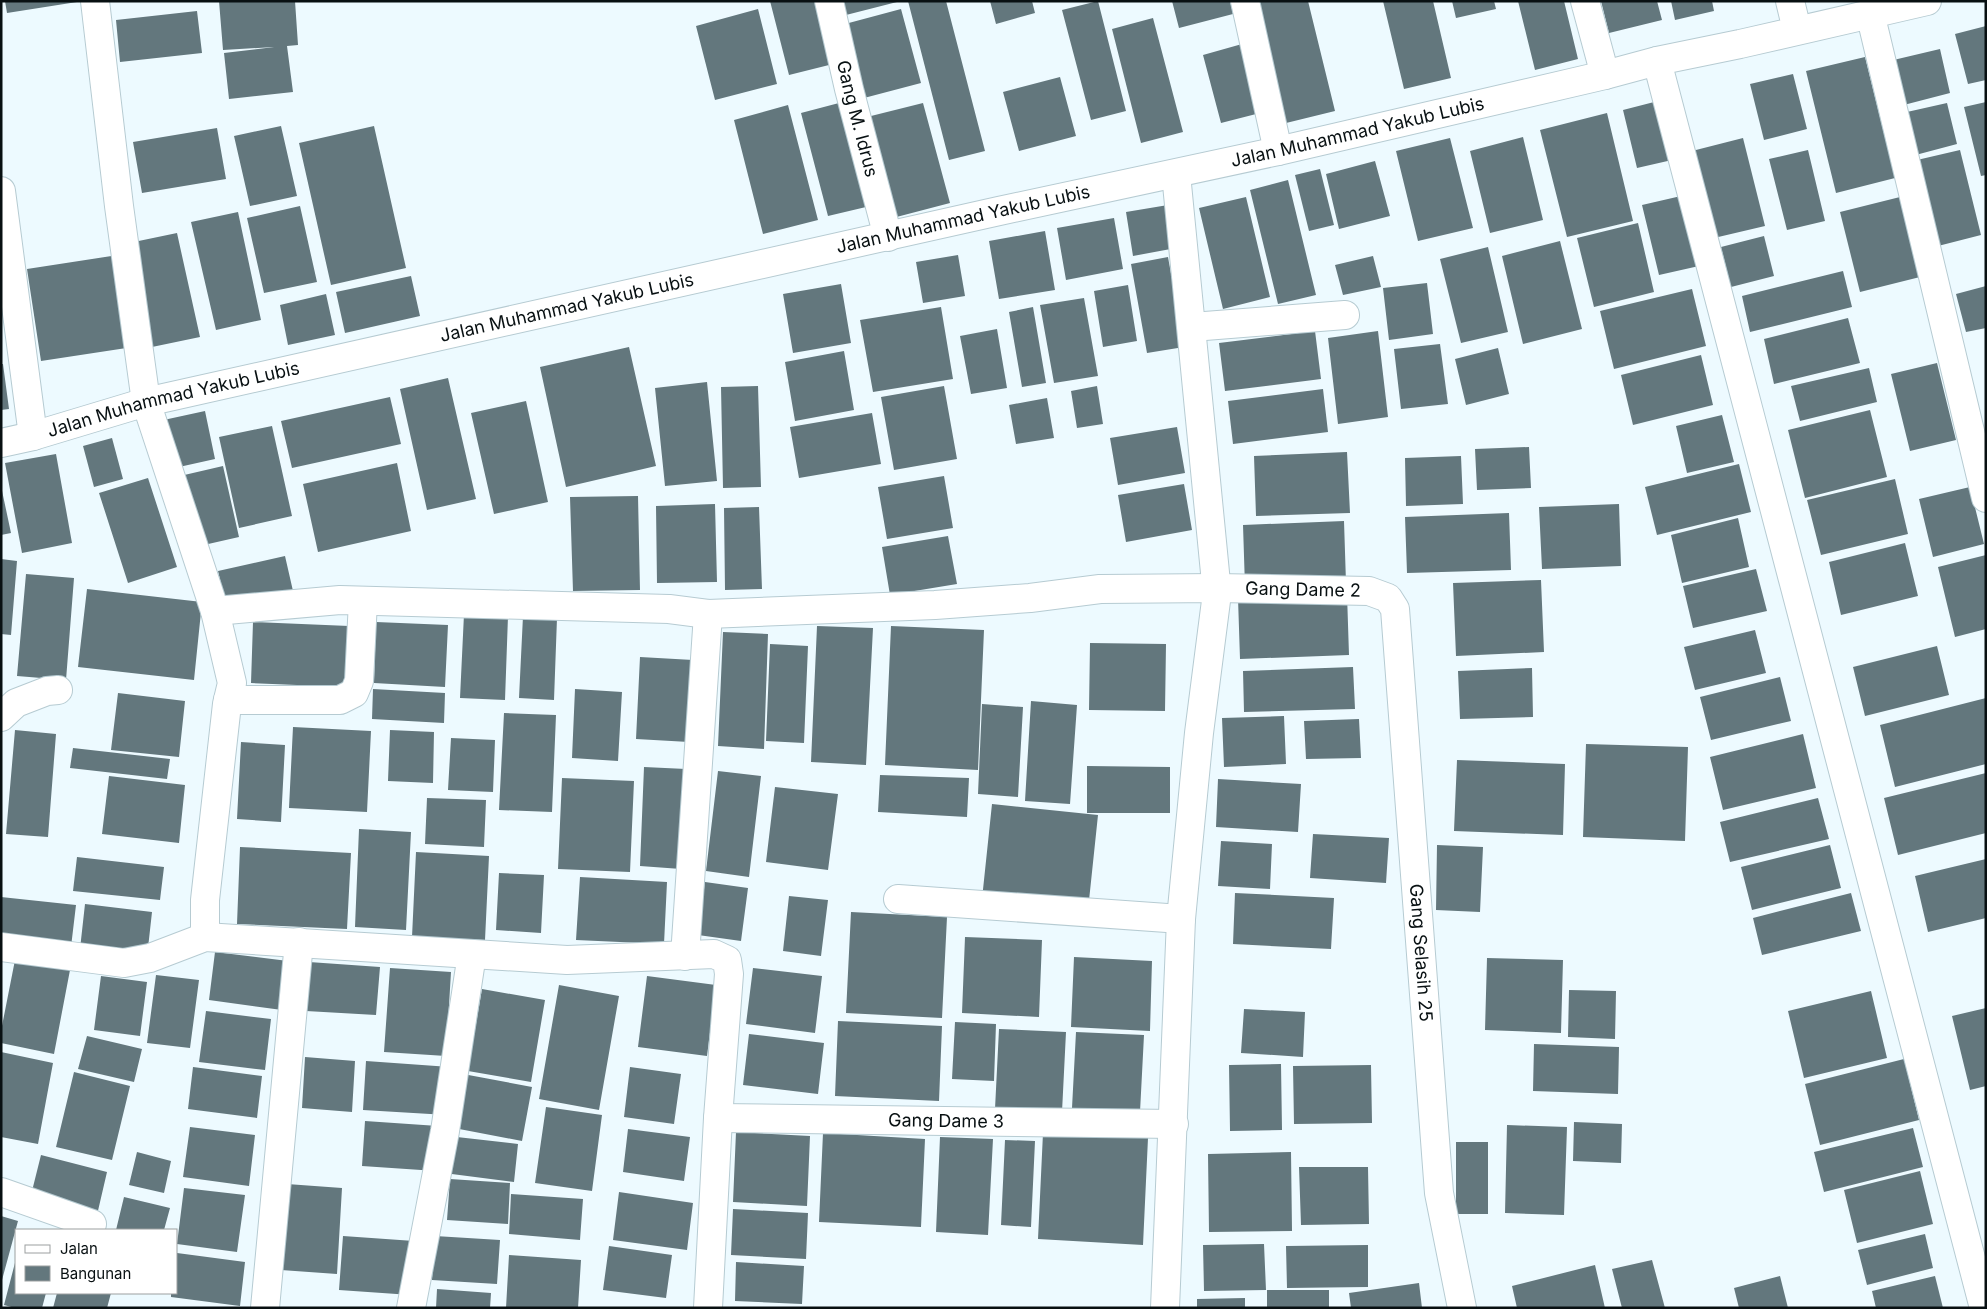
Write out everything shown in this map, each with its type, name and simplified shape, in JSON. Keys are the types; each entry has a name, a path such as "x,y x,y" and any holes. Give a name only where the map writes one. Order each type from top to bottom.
{"street":[{"path":"95,1 119,206 146,402 215,611 232,683 228,700 205,900 205,937"},
{"name":"Gang M. Idrus","path":"829,1 849,89 888,236"},
{"path":"1245,1 1278,151"},
{"path":"1585,1 1604,75"},
{"path":"1790,1 1797,30"},
{"name":"Jalan Muhammad Yakub Lubis","path":"1,443 33,436 146,402 888,236 1176,174 1604,75 1657,61 1926,1"},
{"path":"1870,13 1986,498"},
{"path":"1657,61 1984,1308"},
{"path":"1165,1308 1181,919 1217,588 1176,174"},
{"path":"1,191 33,436"},
{"path":"1192,327 1345,315"},
{"name":"Gang Dame 2","path":"215,611 340,600 669,609 708,614 1030,598 1100,589 1217,588 1369,591 1388,598"},
{"name":"Gang Selasih 25","path":"1388,598 1395,609 1439,1193 1462,1308"},
{"path":"228,700 340,700 354,692 359,681 363,601"},
{"path":"685,956 708,614"},
{"path":"1,718 16,703 47,691 58,690"},
{"path":"898,899 1181,919"},
{"path":"1,947 124,963 150,958 205,937 567,960 714,954 727,960 729,974 718,1118 708,1308"},
{"path":"265,1308 298,942"},
{"path":"411,1308 445,1131 472,954"},
{"name":"Gang Dame 3","path":"718,1118 1174,1124"},
{"path":"1,1192 92,1224"}],"building":[{"path":"5,1 77,1 77,2 7,13"},
{"path":"219,1 295,1 298,45 287,46 293,92 229,99 224,53 274,47 223,50"},
{"path":"770,1 821,1 837,63 789,75"},
{"path":"842,1 897,1 897,2 846,15"},
{"path":"908,1 946,1 985,151 949,160"},
{"path":"990,1 1032,1 1035,13 996,24"},
{"path":"1098,1 1126,111 1091,120 1062,10"},
{"path":"1172,1 1230,1 1233,14 1179,28"},
{"path":"1253,1 1308,1 1335,111 1282,124"},
{"path":"1383,1 1433,1 1451,78 1404,89"},
{"path":"1452,1 1494,1 1496,9 1456,18"},
{"path":"1518,1 1564,1 1578,59 1535,70"},
{"path":"1601,1 1657,1 1662,20 1609,33"},
{"path":"1671,1 1712,1 1714,11 1675,20"},
{"path":"758,9 777,84 715,100 696,26"},
{"path":"901,9 921,83 864,98 845,24"},
{"path":"197,11 202,53 120,62 116,20"},
{"path":"1153,18 1183,132 1141,143 1112,29"},
{"path":"1986,26 1986,80 1968,84 1955,34"},
{"path":"1242,44 1260,113 1221,123 1203,55"},
{"path":"1940,49 1950,93 1896,107 1885,62"},
{"path":"1865,57 1895,178 1836,193 1806,71"},
{"path":"1793,74 1807,129 1764,140 1750,84"},
{"path":"1060,77 1076,136 1019,151 1003,92"},
{"path":"1658,101 1672,160 1637,168 1623,110"},
{"path":"1986,102 1986,175 1981,176 1964,107"},
{"path":"839,103 866,207 828,216 801,113"},
{"path":"923,103 950,203 885,220 859,119"},
{"path":"1947,103 1957,144 1908,157 1898,114"},
{"path":"788,105 818,220 763,234 734,120"},
{"path":"1607,113 1633,221 1567,237 1540,130"},
{"path":"281,126 297,196 250,206 234,136"},
{"path":"374,126 406,268 331,285 299,143"},
{"path":"217,128 226,179 142,193 133,142"},
{"path":"1523,137 1543,220 1490,233 1470,151"},
{"path":"1450,138 1473,228 1418,241 1396,151"},
{"path":"1743,138 1765,226 1714,238 1692,151"},
{"path":"1808,150 1825,221 1787,230 1769,159"},
{"path":"1960,150 1981,235 1938,246 1917,160"},
{"path":"1375,161 1390,216 1339,229 1326,174"},
{"path":"1320,169 1334,225 1309,231 1295,175"},
{"path":"1288,180 1316,295 1278,304 1250,190"},
{"path":"1681,196 1699,266 1659,275 1642,205"},
{"path":"1246,197 1270,297 1223,309 1199,208"},
{"path":"1900,197 1920,277 1860,292 1840,212"},
{"path":"1168,205 1176,248 1133,256 1126,212"},
{"path":"300,206 317,282 264,293 247,218"},
{"path":"238,212 261,320 216,330 191,222"},
{"path":"1114,218 1123,269 1066,280 1057,228"},
{"path":"1638,223 1654,292 1594,307 1577,238"},
{"path":"1045,231 1055,290 999,299 989,241"},
{"path":"177,233 200,337 152,347 129,243"},
{"path":"1764,236 1774,276 1731,287 1721,247"},
{"path":"1560,241 1582,329 1523,344 1502,256"},
{"path":"1488,247 1508,332 1461,343 1440,259"},
{"path":"118,255 133,347 41,361 27,269"},
{"path":"958,255 965,296 923,303 916,262"},
{"path":"1373,256 1381,287 1343,295 1335,265"},
{"path":"1168,257 1184,347 1147,353 1131,264"},
{"path":"1843,271 1852,307 1750,332 1742,296"},
{"path":"411,276 420,316 345,333 336,292"},
{"path":"1427,283 1433,334 1389,340 1383,288"},
{"path":"841,284 851,343 793,353 783,294"},
{"path":"1128,285 1137,341 1103,347 1094,291"},
{"path":"1986,286 1986,328 1966,332 1956,294"},
{"path":"1692,289 1706,346 1614,369 1600,311"},
{"path":"326,294 335,335 288,345 280,305"},
{"path":"1084,298 1098,376 1054,383 1040,305"},
{"path":"941,307 953,379 873,392 860,320"},
{"path":"1033,307 1046,383 1022,387 1009,312"},
{"path":"1848,318 1860,363 1774,384 1764,339"},
{"path":"997,329 1007,388 971,394 960,336"},
{"path":"1315,331 1321,379 1225,391 1219,343"},
{"path":"1378,331 1388,417 1338,424 1328,338"},
{"path":"1440,344 1448,404 1401,409 1394,349"},
{"path":"629,347 656,466 566,487 540,367"},
{"path":"1498,348 1509,394 1466,405 1455,359"},
{"path":"844,351 854,410 795,421 785,362"},
{"path":"1701,355 1713,405 1633,425 1621,375"},
{"path":"1937,363 1956,440 1910,451 1891,374"},
{"path":"1,364 3,364 9,409 1,410"},
{"path":"1869,368 1877,402 1800,421 1791,386"},
{"path":"448,378 476,499 427,510 400,389"},
{"path":"707,382 717,481 665,486 655,388"},
{"path":"758,386 761,487 723,488 721,387"},
{"path":"944,386 957,459 894,470 881,397"},
{"path":"1097,386 1103,424 1077,428 1071,391"},
{"path":"1323,389 1328,432 1233,444 1228,401"},
{"path":"390,397 401,444 292,468 281,421"},
{"path":"1047,398 1054,438 1016,444 1009,405"},
{"path":"526,401 548,502 494,514 471,413"},
{"path":"1870,410 1887,477 1805,498 1788,430"},
{"path":"205,411 215,459 170,469 159,421"},
{"path":"872,413 881,464 799,478 790,427"},
{"path":"1722,415 1734,462 1687,473 1676,426"},
{"path":"272,426 292,516 239,528 219,437"},
{"path":"1177,427 1185,473 1118,485 1110,438"},
{"path":"112,438 123,479 94,487 83,446"},
{"path":"1529,447 1531,488 1477,490 1475,449"},
{"path":"1347,452 1350,513 1256,516 1254,456"},
{"path":"56,454 72,543 22,553 5,463"},
{"path":"1461,456 1463,504 1406,506 1405,458"},
{"path":"397,463 411,531 318,552 303,484"},
{"path":"1739,464 1751,512 1657,535 1645,487"},
{"path":"223,466 239,537 195,547 180,476"},
{"path":"944,476 953,528 887,539 878,487"},
{"path":"148,478 177,567 128,583 99,493"},
{"path":"1895,479 1908,534 1821,555 1807,500"},
{"path":"1184,484 1192,530 1126,542 1118,495"},
{"path":"1,486 11,533 1,535"},
{"path":"1970,487 1984,544 1933,557 1919,499"},
{"path":"638,496 640,590 573,591 570,497"},
{"path":"715,504 717,582 657,583 656,506"},
{"path":"1619,504 1621,566 1542,569 1539,507"},
{"path":"759,507 762,589 725,590 724,508"},
{"path":"1509,513 1511,570 1407,573 1405,517"},
{"path":"1738,518 1749,567 1682,583 1671,535"},
{"path":"1344,521 1346,583 1245,587 1243,525"},
{"path":"948,536 957,584 890,595 882,547"},
{"path":"1905,543 1918,596 1841,615 1829,562"},
{"path":"1986,555 1986,629 1955,637 1938,567"},
{"path":"285,556 293,591 226,605 218,571"},
{"path":"1,559 17,561 11,635 1,634"},
{"path":"1756,569 1767,611 1693,628 1683,586"},
{"path":"26,574 74,578 66,680 17,676"},
{"path":"1541,580 1544,652 1456,656 1453,583"},
{"path":"87,589 202,602 194,680 78,667"},
{"path":"1347,594 1349,655 1240,659 1238,598"},
{"path":"464,614 508,616 505,700 460,698"},
{"path":"523,616 557,618 554,700 519,698"},
{"path":"253,622 349,626 346,687 251,683"},
{"path":"376,622 448,625 445,687 374,683"},
{"path":"817,626 873,628 866,765 811,762"},
{"path":"891,626 984,630 978,770 885,765"},
{"path":"1755,630 1766,673 1695,690 1684,647"},
{"path":"723,632 768,634 764,749 718,746"},
{"path":"1090,643 1166,644 1165,711 1089,710"},
{"path":"770,644 808,646 804,743 766,741"},
{"path":"1937,646 1949,695 1865,716 1853,667"},
{"path":"640,657 693,660 689,742 636,739"},
{"path":"1353,667 1355,709 1244,712 1243,671"},
{"path":"1532,668 1533,717 1460,719 1458,671"},
{"path":"1780,677 1791,721 1711,740 1700,697"},
{"path":"373,689 445,693 444,723 372,719"},
{"path":"575,689 622,692 618,761 572,758"},
{"path":"118,693 185,701 179,757 111,750"},
{"path":"1986,698 1986,764 1895,787 1880,725"},
{"path":"1031,701 1077,705 1070,804 1025,801"},
{"path":"982,704 1023,707 1018,797 978,794"},
{"path":"504,713 556,715 552,812 499,810"},
{"path":"1284,716 1286,764 1224,767 1222,718"},
{"path":"1359,719 1361,758 1306,759 1304,721"},
{"path":"293,727 371,731 367,812 289,808"},
{"path":"15,730 56,734 48,837 6,834"},
{"path":"390,730 434,732 433,783 388,781"},
{"path":"1803,734 1816,788 1723,810 1710,757"},
{"path":"451,738 495,740 493,792 448,790"},
{"path":"241,742 285,745 281,822 237,819"},
{"path":"1586,744 1688,747 1685,841 1583,837"},
{"path":"73,748 170,759 167,779 70,768"},
{"path":"1457,760 1565,764 1563,835 1454,831"},
{"path":"1087,766 1170,767 1170,813 1087,813"},
{"path":"644,767 686,769 681,869 640,866"},
{"path":"718,771 761,776 749,877 706,871"},
{"path":"1986,773 1986,833 1898,855 1884,798"},
{"path":"880,775 969,778 967,817 878,812"},
{"path":"109,776 185,785 179,843 102,834"},
{"path":"562,778 634,781 630,872 558,869"},
{"path":"1218,779 1301,784 1298,832 1216,827"},
{"path":"775,787 838,794 828,870 766,862"},
{"path":"427,798 486,800 484,847 425,844"},
{"path":"1818,798 1829,839 1730,862 1720,822"},
{"path":"992,804 1098,815 1088,910 982,899"},
{"path":"359,829 411,832 406,930 355,927"},
{"path":"1313,834 1389,838 1386,883 1310,878"},
{"path":"1221,841 1272,844 1270,889 1218,886"},
{"path":"1437,845 1483,847 1480,912 1436,910"},
{"path":"1830,845 1841,888 1752,910 1741,867"},
{"path":"240,847 351,853 347,929 237,924"},
{"path":"416,852 489,856 485,940 412,937"},
{"path":"77,857 164,867 160,900 73,891"},
{"path":"1986,859 1986,918 1928,932 1915,876"},
{"path":"499,873 544,875 541,933 496,930"},
{"path":"580,877 667,882 664,944 576,940"},
{"path":"705,882 748,888 741,941 698,935"},
{"path":"1235,893 1334,898 1331,949 1233,944"},
{"path":"1851,893 1861,931 1762,955 1753,918"},
{"path":"789,896 828,900 821,956 783,951"},
{"path":"1,897 76,905 71,947 1,939"},
{"path":"85,904 152,912 147,957 80,949"},
{"path":"851,912 947,917 942,1018 846,1013"},
{"path":"965,937 1042,940 1039,1017 962,1013"},
{"path":"215,952 288,961 282,1010 209,1000"},
{"path":"1074,957 1152,961 1150,1031 1071,1027"},
{"path":"1487,958 1563,960 1561,1033 1485,1030"},
{"path":"15,960 70,970 54,1054 1,1043 1,1031"},
{"path":"309,962 380,967 376,1015 306,1011"},
{"path":"390,968 451,972 446,1056 384,1052"},
{"path":"753,968 822,976 815,1033 746,1024"},
{"path":"156,975 199,980 190,1048 147,1043"},
{"path":"101,976 147,982 140,1036 94,1030"},
{"path":"647,976 716,985 707,1056 638,1047"},
{"path":"559,985 619,996 599,1110 539,1099"},
{"path":"482,989 545,1000 531,1082 468,1071"},
{"path":"1569,990 1616,991 1615,1039 1568,1037"},
{"path":"1871,991 1887,1058 1804,1078 1788,1011"},
{"path":"1986,1008 1986,1086 1970,1090 1952,1016"},
{"path":"1244,1009 1305,1012 1303,1057 1241,1053"},
{"path":"206,1011 271,1019 265,1070 199,1062"},
{"path":"838,1021 942,1026 939,1101 835,1096"},
{"path":"955,1022 996,1024 994,1081 952,1079"},
{"path":"999,1029 1066,1032 1062,1112 995,1109"},
{"path":"1076,1032 1144,1035 1140,1112 1072,1108"},
{"path":"749,1034 824,1043 818,1094 743,1085"},
{"path":"87,1036 142,1049 134,1082 78,1069"},
{"path":"1534,1044 1619,1047 1618,1094 1533,1091"},
{"path":"1,1052 53,1063 38,1144 1,1137"},
{"path":"305,1057 355,1061 352,1112 302,1108"},
{"path":"1904,1059 1919,1120 1820,1145 1805,1084"},
{"path":"366,1061 450,1067 447,1115 363,1110"},
{"path":"1281,1064 1282,1130 1230,1131 1229,1065"},
{"path":"1371,1065 1372,1123 1294,1124 1293,1066"},
{"path":"193,1067 262,1076 257,1118 188,1109"},
{"path":"630,1067 681,1074 674,1124 624,1117"},
{"path":"74,1072 130,1086 112,1160 56,1147"},
{"path":"463,1074 532,1087 522,1141 454,1128"},
{"path":"546,1107 602,1115 592,1191 535,1183"},
{"path":"365,1121 438,1126 436,1171 362,1166"},
{"path":"1574,1122 1622,1124 1621,1163 1573,1161"},
{"path":"1507,1125 1567,1127 1564,1215 1505,1213"},
{"path":"190,1127 255,1135 249,1186 183,1177"},
{"path":"1913,1128 1923,1167 1824,1192 1814,1152"},
{"path":"628,1129 690,1137 684,1181 623,1172"},
{"path":"736,1132 810,1136 807,1206 733,1202"},
{"path":"823,1133 925,1139 921,1227 819,1222"},
{"path":"1043,1133 1148,1138 1143,1245 1038,1239"},
{"path":"448,1136 518,1144 514,1182 444,1173"},
{"path":"940,1137 993,1139 988,1235 936,1232"},
{"path":"1005,1140 1035,1141 1031,1227 1001,1225"},
{"path":"1456,1142 1488,1142 1488,1214 1456,1214"},
{"path":"137,1152 171,1161 164,1193 129,1185"},
{"path":"1291,1152 1292,1231 1209,1232 1208,1154"},
{"path":"41,1155 107,1172 97,1215 30,1199"},
{"path":"1299,1167 1368,1167 1369,1224 1301,1225"},
{"path":"1920,1171 1933,1224 1857,1243 1844,1190"},
{"path":"450,1179 510,1183 508,1224 447,1220"},
{"path":"287,1184 342,1188 337,1274 281,1270"},
{"path":"184,1188 245,1195 237,1252 178,1244"},
{"path":"619,1192 693,1203 687,1250 613,1240"},
{"path":"511,1194 583,1199 580,1240 509,1234"},
{"path":"124,1197 170,1208 164,1229 116,1229"},
{"path":"733,1209 808,1213 806,1259 731,1255"},
{"path":"1,1216 18,1221 1,1280"},
{"path":"1925,1234 1933,1268 1867,1285 1858,1250"},
{"path":"343,1236 414,1241 411,1295 339,1290"},
{"path":"435,1236 500,1240 497,1284 432,1280"},
{"path":"1264,1244 1266,1290 1204,1291 1203,1245"},
{"path":"1368,1245 1368,1287 1287,1288 1286,1246"},
{"path":"609,1246 672,1255 666,1298 603,1290"},
{"path":"178,1253 245,1262 240,1306 171,1297 171,1294 178,1294"},
{"path":"509,1255 581,1260 578,1308 506,1308"},
{"path":"1652,1260 1665,1308 1622,1308 1612,1269"},
{"path":"736,1262 804,1266 802,1304 735,1301"},
{"path":"15,1263 15,1294 46,1294 42,1308 15,1308 4,1305"},
{"path":"1595,1265 1605,1308 1517,1308 1512,1286"},
{"path":"1780,1276 1788,1308 1739,1308 1734,1288"},
{"path":"1935,1276 1943,1308 1876,1308 1872,1291"},
{"path":"1419,1283 1422,1308 1351,1308 1349,1293"},
{"path":"437,1289 491,1293 490,1308 436,1308"},
{"path":"1267,1290 1329,1290 1329,1308 1267,1308"},
{"path":"57,1294 111,1294 107,1308 53,1308"},
{"path":"1245,1298 1245,1308 1197,1308 1197,1299"}]}
